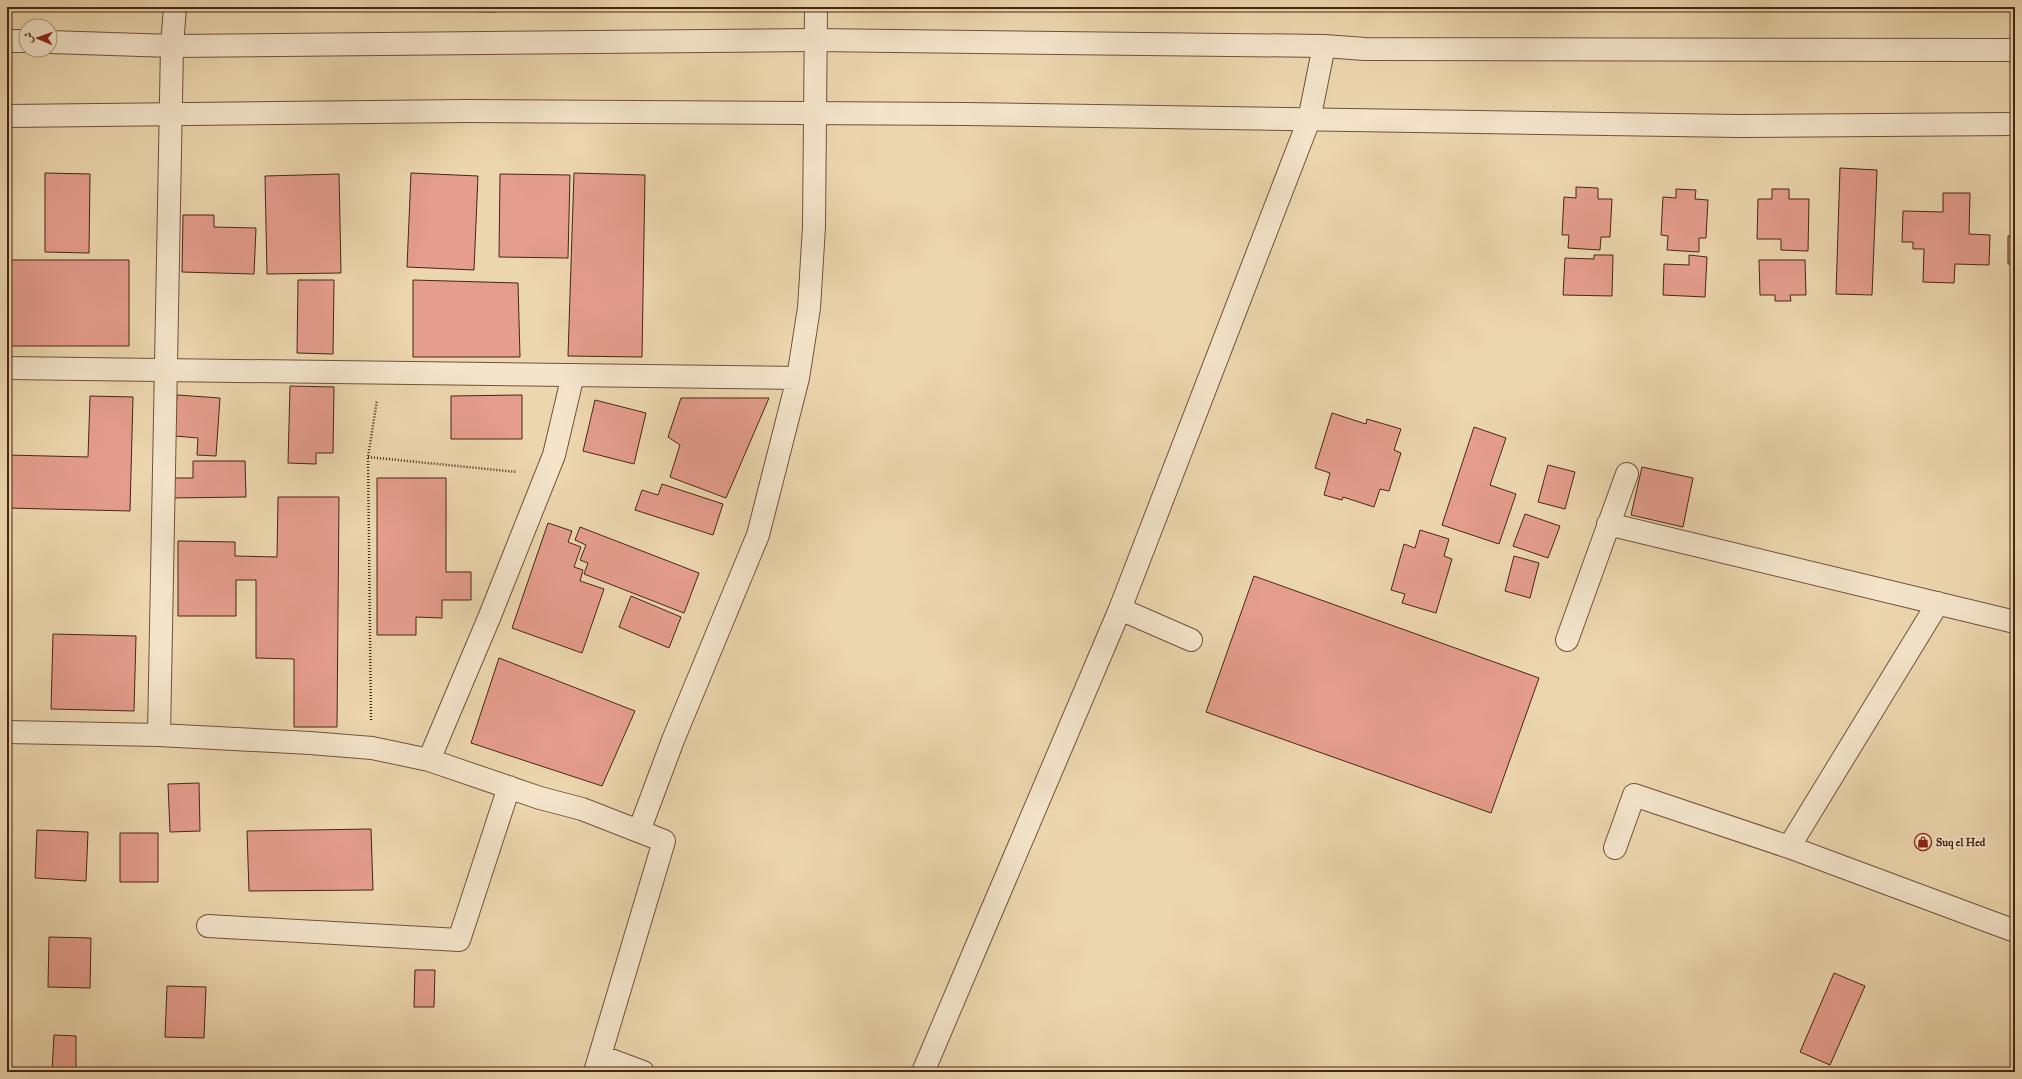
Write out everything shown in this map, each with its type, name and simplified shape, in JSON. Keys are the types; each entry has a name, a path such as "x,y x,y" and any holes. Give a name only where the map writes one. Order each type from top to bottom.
{"street":[{"path":"158,735 172,46 175,7"},
{"path":"639,831 673,740 758,535 798,378 809,308 812,249 814,40 816,7"},
{"path":"58,42 172,46 814,40 1324,46 1365,49 2015,50"},
{"path":"7,41 18,41"},
{"path":"922,1072 1120,609 1309,120 1324,46"},
{"path":"7,116 171,113 466,111 964,114 1739,126 2015,124"},
{"path":"7,368 798,378"},
{"path":"429,760 489,618 554,455 574,375"},
{"path":"1567,640 1627,474"},
{"path":"1608,524 2015,622"},
{"path":"1789,847 1938,603"},
{"path":"1120,609 1191,640"},
{"path":"7,732 158,735 310,742 372,748 429,760 509,787 582,809 664,841 598,1064 643,1072"},
{"path":"208,926 459,940 509,787"},
{"path":"1615,848 1634,795 1789,847 2015,931"}],"path":[{"path":"372,748 368,457 382,373"},
{"path":"368,457 458,465 545,476"}],"building":[{"path":"340,7 496,7 496,12 340,9"},
{"path":"1840,168 1877,170 1872,295 1836,294"},
{"path":"45,173 90,174 89,253 45,252"},
{"path":"411,173 478,176 474,270 407,267"},
{"path":"574,173 645,175 642,357 568,356"},
{"path":"339,174 341,273 267,274 265,176"},
{"path":"500,174 570,175 568,258 499,257"},
{"path":"1576,187 1598,188 1598,199 1612,199 1610,237 1601,237 1600,250 1568,248 1569,235 1562,235 1564,197 1576,198"},
{"path":"1676,189 1696,190 1695,199 1708,200 1706,238 1699,238 1699,252 1667,250 1668,236 1661,235 1663,197 1676,198"},
{"path":"1772,189 1789,189 1789,199 1809,199 1808,251 1781,250 1781,239 1757,239 1758,199 1772,199"},
{"path":"1943,193 1970,193 1969,234 1990,235 1989,265 1955,264 1954,283 1923,282 1924,249 1913,249 1913,242 1902,242 1903,211 1943,212"},
{"path":"183,215 214,215 214,227 256,228 254,274 182,272"},
{"path":"2008,236 2015,236 2015,264 2008,264"},
{"path":"1594,255 1613,255 1612,296 1563,295 1565,258 1594,259"},
{"path":"1689,255 1707,257 1705,297 1663,295 1664,264 1689,265"},
{"path":"7,260 129,260 129,346 7,346"},
{"path":"1759,260 1805,260 1806,295 1790,295 1791,301 1775,301 1775,295 1760,295"},
{"path":"298,280 334,280 333,354 297,353"},
{"path":"413,280 518,283 520,357 413,357"},
{"path":"290,386 334,387 333,453 316,453 316,464 288,463"},
{"path":"177,395 220,398 216,456 197,455 198,438 175,436"},
{"path":"522,395 522,439 451,439 451,396"},
{"path":"90,396 133,397 130,511 7,508 7,455 88,457"},
{"path":"681,398 769,398 726,498 670,477 680,445 668,437"},
{"path":"595,400 646,413 634,464 583,451"},
{"path":"1332,413 1366,424 1367,419 1401,429 1394,450 1401,453 1389,491 1380,489 1374,507 1343,497 1342,500 1324,495 1330,473 1315,468"},
{"path":"1474,427 1506,438 1490,485 1516,494 1499,544 1442,525"},
{"path":"193,461 245,461 246,497 171,498 171,478 193,478"},
{"path":"1548,465 1575,472 1565,509 1538,502"},
{"path":"1642,467 1693,478 1683,527 1631,515"},
{"path":"377,478 446,478 446,572 471,572 471,600 442,600 442,618 416,617 416,635 377,635"},
{"path":"662,484 723,504 713,535 635,510 642,490 658,495"},
{"path":"278,497 339,497 337,727 294,727 294,659 256,658 256,580 236,580 236,616 178,616 178,541 235,542 235,556 277,557"},
{"path":"1525,514 1560,526 1548,558 1513,546"},
{"path":"548,523 572,531 568,542 581,547 574,567 583,570 580,581 604,589 582,653 512,628"},
{"path":"580,527 699,573 684,613 584,574 588,563 580,560 586,545 575,540"},
{"path":"1420,530 1449,539 1444,556 1452,559 1436,613 1402,603 1405,594 1391,590 1404,544 1415,548"},
{"path":"1514,556 1539,563 1530,598 1505,591"},
{"path":"1254,576 1539,678 1491,813 1206,712"},
{"path":"631,596 681,617 669,648 619,627"},
{"path":"7,597 10,597 11,709 7,709"},
{"path":"53,634 136,636 134,711 51,709"},
{"path":"499,658 635,711 602,786 471,743"},
{"path":"199,783 200,831 170,832 168,784"},
{"path":"371,829 373,890 249,891 247,831"},
{"path":"37,830 88,832 86,881 35,878"},
{"path":"120,833 158,833 158,882 120,882"},
{"path":"7,925 9,949 7,950"},
{"path":"49,937 91,938 90,988 48,987"},
{"path":"415,970 435,970 434,1007 414,1007"},
{"path":"1834,973 1865,986 1830,1065 1800,1052"},
{"path":"167,986 206,987 204,1038 165,1037"},
{"path":"54,1035 76,1036 76,1069 87,1070 87,1072 52,1072"}],"place":[{"name":"Suq el Hed","path":"1923,842"}]}
